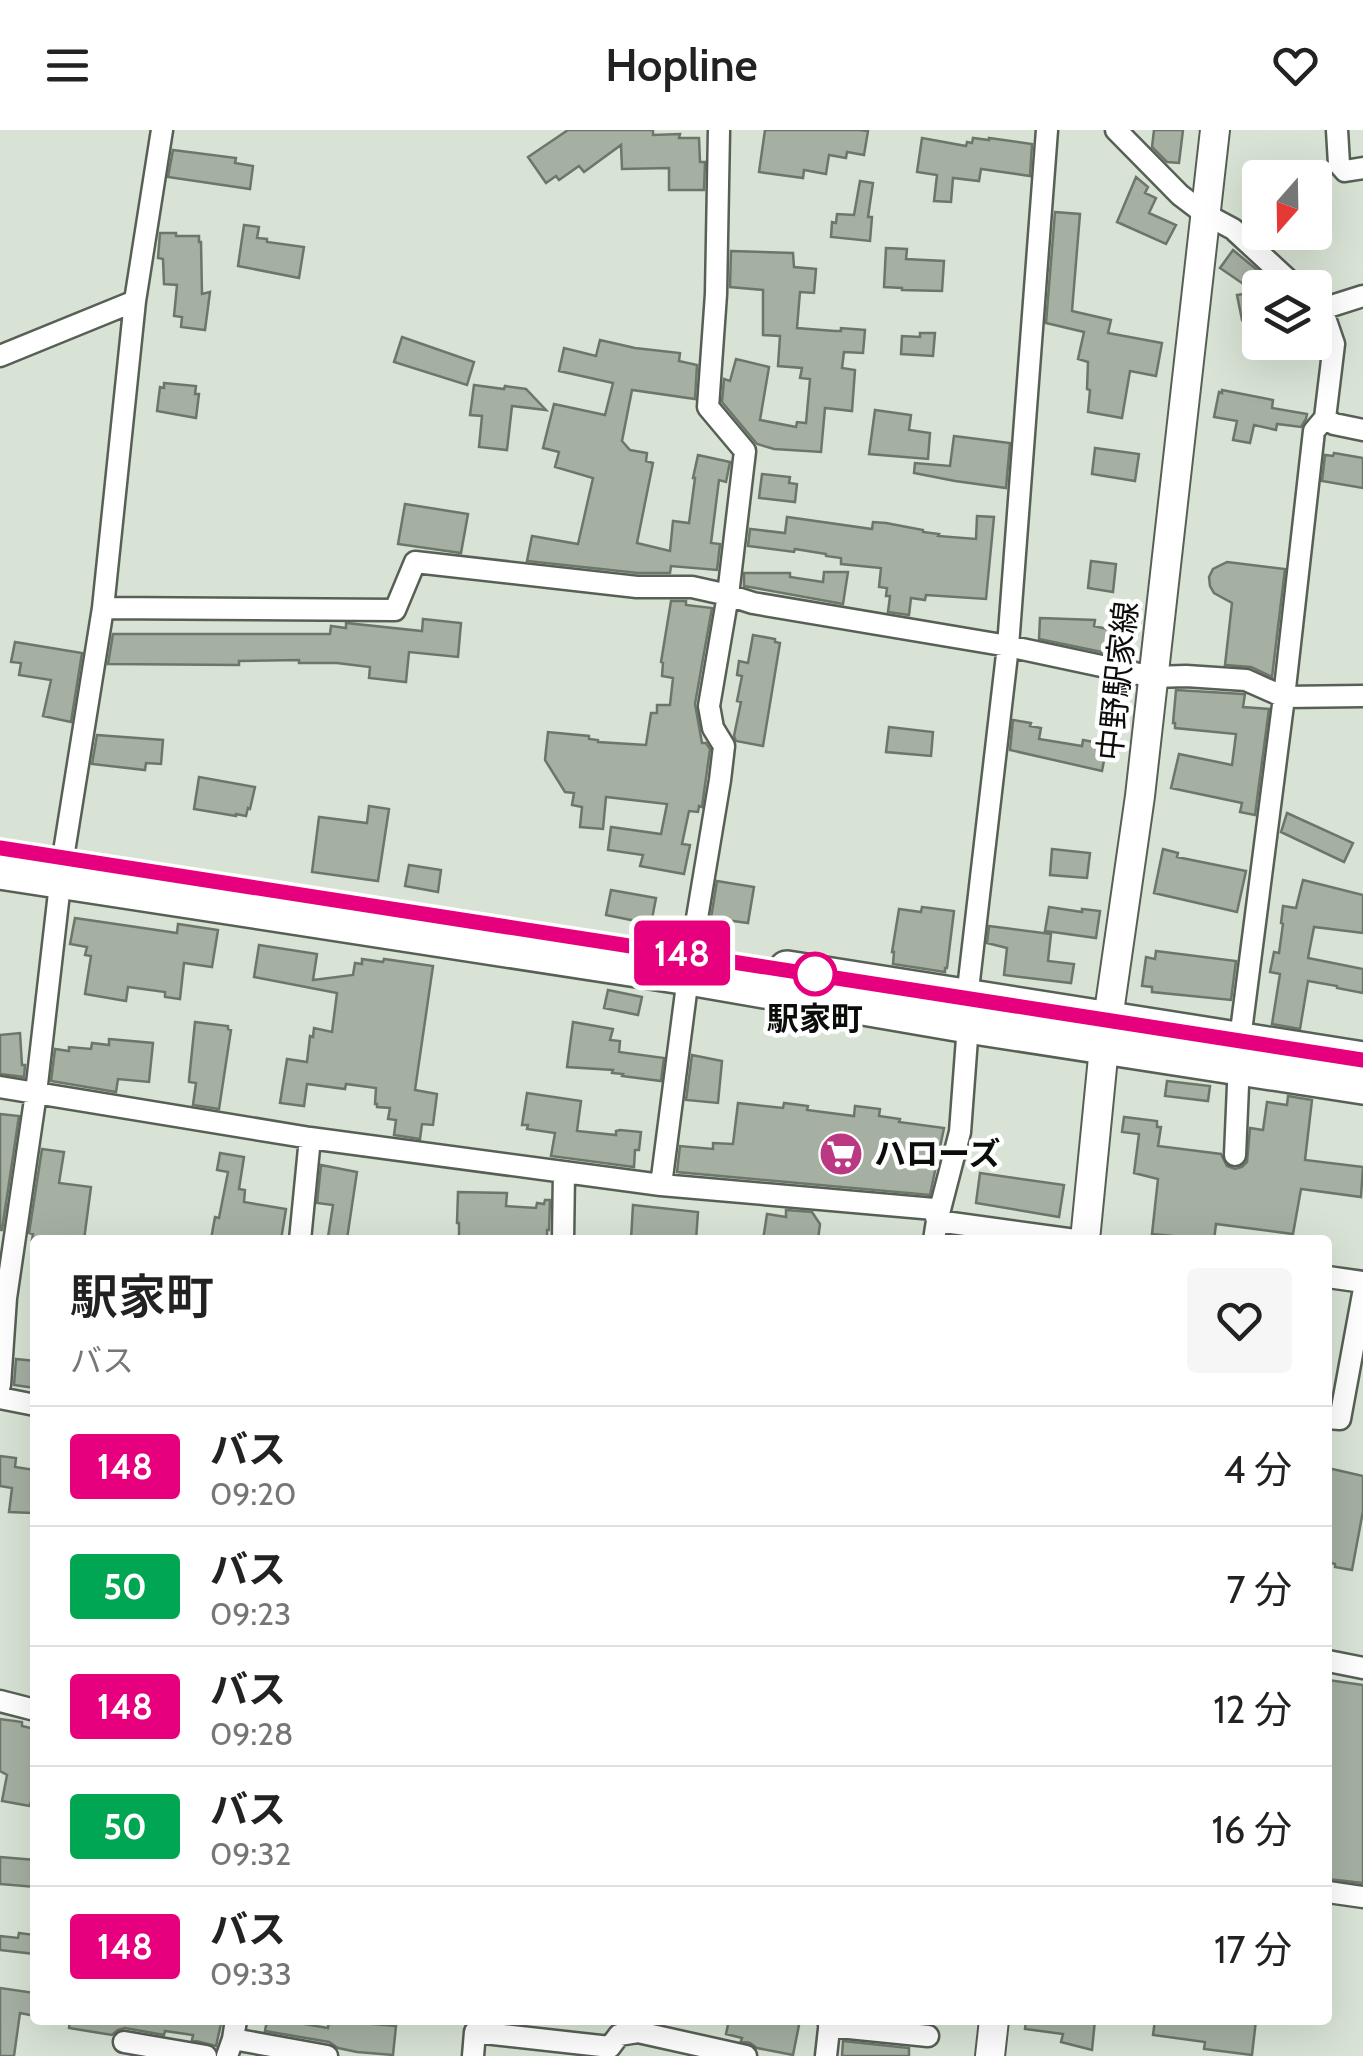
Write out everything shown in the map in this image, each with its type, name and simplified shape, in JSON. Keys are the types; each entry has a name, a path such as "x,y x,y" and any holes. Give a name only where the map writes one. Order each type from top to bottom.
{"highway":[{"path":"0,848 63,870"},
{"path":"0,871 63,870 1106,1033 1239,1052 1363,1060"},
{"path":"1239,1052 1363,1086"}],"main road":[{"name":"中野駅家線","path":"1086,1235 1106,1033 1140,796 1215,130"},
{"path":"990,2056 993,2025"}],"street":[{"path":"0,1385 6,1298 63,870 103,608 136,301 162,130"},
{"path":"660,1185 724,746 713,728 710,706 745,451 708,407 716,294 719,130"},
{"path":"935,1231 960,1132 968,1012 1008,646 1047,130"},
{"path":"1116,130 1180,195 1233,230 1277,270"},
{"path":"1337,130 1338,164 1345,171 1363,168"},
{"path":"1332,303 1363,296"},
{"path":"0,356 136,301"},
{"path":"1235,1155 1239,1052 1314,431 1325,418 1332,339"},
{"path":"1325,418 1334,424 1363,430"},
{"path":"103,608 395,610 416,562 637,587 692,587 753,604 1008,646 1154,677 1246,680 1284,697 1363,696"},
{"path":"0,1087 310,1138 660,1185 934,1208 935,1231"},
{"path":"300,1235 310,1138"},
{"path":"564,1172 564,1235"},
{"path":"935,1231 998,1235"},
{"path":"1332,1278 1363,1282"},
{"path":"1332,1418 1340,1419 1363,1294"},
{"path":"0,1398 30,1404"},
{"path":"1332,1662 1363,1668"},
{"path":"0,1700 30,1709"},
{"path":"1332,1892 1363,1896"},
{"path":"826,2056 829,2025"},
{"path":"844,2025 928,2036"},
{"path":"473,2056 475,2032 610,2047 619,2035 638,2032 746,2056"},
{"path":"232,2038 327,2056"},
{"path":"124,2042 206,2056"}],"building":[{"path":"568,130 653,130 653,135 699,138 700,162 705,162 704,190 669,190 669,168 622,169 621,145 584,172 579,166 559,180 556,176 546,183 528,157"},
{"path":"765,130 868,131 864,155 829,155 826,174 804,170 803,178 759,172"},
{"path":"1154,130 1183,130 1179,163 1167,162 1152,147"},
{"path":"922,138 966,146 973,138 1032,144 1030,176 981,169 979,181 953,178 951,202 934,201 937,175 917,172"},
{"path":"173,150 236,158 235,163 253,166 250,189 168,177"},
{"path":"1136,177 1148,187 1145,193 1156,198 1149,213 1176,225 1166,244 1117,222"},
{"path":"860,181 873,183 868,217 872,217 870,241 831,237 837,214 854,215"},
{"path":"1055,212 1080,214 1072,311 1111,320 1108,333 1162,343 1156,376 1130,371 1122,418 1088,412 1088,362 1078,359 1084,332 1046,323"},
{"path":"244,225 259,227 257,238 267,242 304,247 299,278 238,266"},
{"path":"160,233 199,236 202,294 210,292 205,330 181,327 182,317 174,316 177,285 164,284 163,259 158,258"},
{"path":"886,248 907,249 906,259 944,261 942,291 884,287"},
{"path":"1233,250 1257,270 1242,270 1242,283 1220,268"},
{"path":"731,251 793,253 794,267 816,269 814,293 800,292 797,328 865,330 863,353 844,352 842,368 855,370 852,411 825,408 821,452 757,444 722,402 724,379 730,381 736,359 769,367 760,420 796,427 797,422 806,423 810,379 800,378 802,368 778,366 780,336 763,335 763,290 730,287"},
{"path":"1242,294 1242,320 1237,295"},
{"path":"920,333 935,333 933,356 901,354 902,336 920,337"},
{"path":"402,337 474,362 467,385 394,362"},
{"path":"600,340 680,353 679,361 697,365 695,399 632,390 622,441 630,450 647,453 646,461 653,463 637,543 670,551 673,521 689,523 698,455 730,462 726,482 719,480 711,543 720,544 717,570 671,566 670,573 638,573 527,561 532,536 578,544 593,478 555,467 559,452 543,448 554,404 605,415 613,383 559,371 564,348 596,356"},
{"path":"164,383 196,386 196,418 157,411"},
{"path":"474,385 526,389 546,410 512,406 507,450 479,447 482,416 470,415"},
{"path":"1222,390 1273,400 1272,408 1307,414 1306,419 1301,427 1277,424 1276,430 1254,425 1250,443 1233,440 1237,421 1214,417"},
{"path":"875,410 911,415 909,430 930,433 928,459 869,454"},
{"path":"954,436 1010,443 1006,488 914,473 915,463 950,466"},
{"path":"1095,448 1139,454 1135,481 1092,474"},
{"path":"1325,455 1363,458 1363,488 1322,481"},
{"path":"762,474 790,477 789,483 797,484 795,502 759,498"},
{"path":"405,504 468,514 461,553 398,544"},
{"path":"977,516 994,517 986,599 926,595 925,600 911,598 909,615 888,612 890,596 886,596 887,588 879,587 881,568 841,564 841,558 826,554 748,546 750,529 785,533 787,517 872,529 873,522 886,523 938,536 976,539"},
{"path":"1091,561 1116,564 1113,592 1088,588"},
{"path":"1227,562 1285,569 1272,677 1251,667 1225,665 1232,603 1214,593 1209,577 1213,569"},
{"path":"824,572 848,572 843,604 744,586 744,573 790,573 790,577 823,582"},
{"path":"671,601 712,608 695,704 702,743 710,749 702,807 698,812 689,811 682,844 690,845 684,874 640,866 643,855 608,850 611,827 661,834 667,804 606,797 603,829 580,827 582,807 572,805 574,793 565,792 545,760 548,732 589,736 598,742 646,745 651,713 657,713 657,705 670,705 673,678 662,676 661,662"},
{"path":"1040,618 1095,620 1094,626 1129,634 1126,657 1039,639"},
{"path":"423,619 461,623 458,657 409,652 406,682 369,678 370,667 299,660 239,661 239,665 108,664 113,634 330,634 331,626 346,628 346,623 422,631"},
{"path":"753,635 780,643 763,746 736,741 734,736 741,702 737,701 742,676 737,675 739,661 748,663"},
{"path":"15,642 82,653 71,722 43,716 51,680 19,675 21,663 11,662"},
{"path":"1176,690 1245,694 1243,707 1269,709 1255,815 1240,812 1242,803 1171,788 1179,754 1232,765 1236,734 1175,728"},
{"path":"1013,720 1041,728 1039,739 1082,746 1083,740 1099,743 1098,749 1106,750 1102,771 1010,750"},
{"path":"889,727 933,732 931,756 886,752"},
{"path":"97,735 163,740 161,764 146,763 145,770 92,764"},
{"path":"199,777 255,787 246,816 194,809"},
{"path":"369,806 389,809 378,881 312,872 319,817 367,823"},
{"path":"1287,813 1353,843 1344,862 1281,832"},
{"path":"1052,849 1090,853 1087,878 1050,875"},
{"path":"1163,849 1178,853 1177,857 1246,871 1237,912 1154,893"},
{"path":"409,865 441,870 438,892 405,886"},
{"path":"1303,880 1363,895 1363,933 1314,927 1308,958 1363,969 1363,993 1308,981 1300,1029 1272,1024 1280,974 1270,972 1274,952 1279,953 1283,906 1296,908"},
{"path":"717,881 754,887 748,923 711,918"},
{"path":"611,890 656,898 651,924 606,915"},
{"path":"922,907 954,911 945,972 893,964 899,909 921,912"},
{"path":"1049,907 1100,911 1096,938 1045,931"},
{"path":"75,918 177,933 178,924 218,930 212,967 184,963 180,999 165,997 165,992 128,987 126,1001 85,994 91,956 85,955 87,947 70,944"},
{"path":"989,926 1051,934 1048,961 1074,964 1071,983 1004,975 1007,948 987,943"},
{"path":"259,945 317,954 313,980 353,975 355,963 362,964 362,959 433,966 415,1090 437,1094 433,1125 422,1124 420,1139 394,1135 396,1120 388,1119 390,1108 375,1104 376,1088 307,1084 304,1106 280,1103 287,1059 307,1062 314,1028 332,1032 337,993 254,977"},
{"path":"1156,951 1236,961 1231,1000 1152,992 1152,987 1142,986 1146,957 1155,959"},
{"path":"608,990 642,997 638,1015 604,1008"},
{"path":"195,1022 228,1026 231,1030 219,1109 193,1105 196,1083 189,1080"},
{"path":"573,1022 613,1029 610,1040 620,1041 619,1052 664,1058 661,1081 622,1076 612,1073 613,1070 567,1067"},
{"path":"20,1033 24,1077 0,1074 0,1035"},
{"path":"109,1039 153,1043 149,1082 118,1079 116,1092 51,1081 55,1049 91,1049 92,1043 109,1045"},
{"path":"692,1055 722,1061 718,1103 686,1100"},
{"path":"1167,1081 1210,1086 1208,1101 1165,1096"},
{"path":"527,1093 581,1101 577,1131 616,1135 620,1130 641,1132 634,1167 551,1156 555,1133 522,1125"},
{"path":"1288,1096 1312,1100 1305,1160 1363,1167 1361,1197 1301,1189 1293,1234 1216,1224 1215,1235 1152,1234 1158,1179 1134,1173 1139,1134 1122,1132 1124,1117 1157,1121 1157,1127 1161,1127 1158,1146 1221,1154 1227,1166 1235,1169 1247,1162 1250,1128 1263,1130 1267,1102 1287,1105"},
{"path":"738,1103 783,1108 784,1103 854,1116 855,1106 880,1109 879,1116 900,1119 899,1122 944,1128 930,1195 677,1172 680,1146 713,1149 713,1143 733,1144"},
{"path":"0,1114 19,1116 2,1230 0,1230"},
{"path":"42,1149 64,1152 59,1183 91,1187 85,1235 29,1233"},
{"path":"220,1153 244,1157 239,1189 245,1190 244,1202 286,1209 282,1235 212,1235 228,1172 217,1170"},
{"path":"321,1165 357,1172 348,1235 328,1235 333,1205 317,1203"},
{"path":"980,1173 1064,1185 1059,1217 976,1203"},
{"path":"458,1192 507,1193 506,1206 536,1208 537,1203 550,1200 547,1235 459,1235"},
{"path":"633,1205 698,1212 696,1235 631,1235"},
{"path":"786,1210 812,1212 820,1224 819,1235 764,1235 767,1214 786,1217"},
{"path":"16,1359 30,1360 30,1387 14,1385"},
{"path":"0,1456 16,1458 15,1467 30,1469 30,1513 9,1512 12,1488 0,1486"},
{"path":"1332,1469 1363,1476 1363,1511 1352,1570 1335,1564"},
{"path":"1332,1681 1363,1685 1363,1883 1332,1879"},
{"path":"0,1719 22,1722 22,1726 30,1728 30,1806 2,1801 7,1775 0,1771"},
{"path":"0,1857 30,1860 30,1887 0,1884"},
{"path":"19,1933 30,1934 30,1953 0,1950 0,1936 18,1938"},
{"path":"0,1988 30,1992 30,2015 20,2013 14,2056 0,2056"},
{"path":"221,2025 216,2046 192,2040 193,2035 165,2031 164,2035 125,2028 112,2035 69,2028"},
{"path":"266,2025 396,2026 393,2055 357,2052 329,2042 265,2031"},
{"path":"728,2025 799,2025 793,2055 757,2048 726,2034"},
{"path":"1025,2025 1094,2025 1092,2050 1061,2042 1063,2034 1025,2029"},
{"path":"1154,2025 1255,2025 1252,2055 1204,2049 1205,2042 1153,2035"},
{"path":"843,2041 909,2048 909,2056 842,2056"}],"bus line":[{"name":"148","path":"0,848 1363,1060"}],"place":[{"name":"駅家町","path":"815,974"},
{"name":"ハローズ","path":"841,1154"}]}
